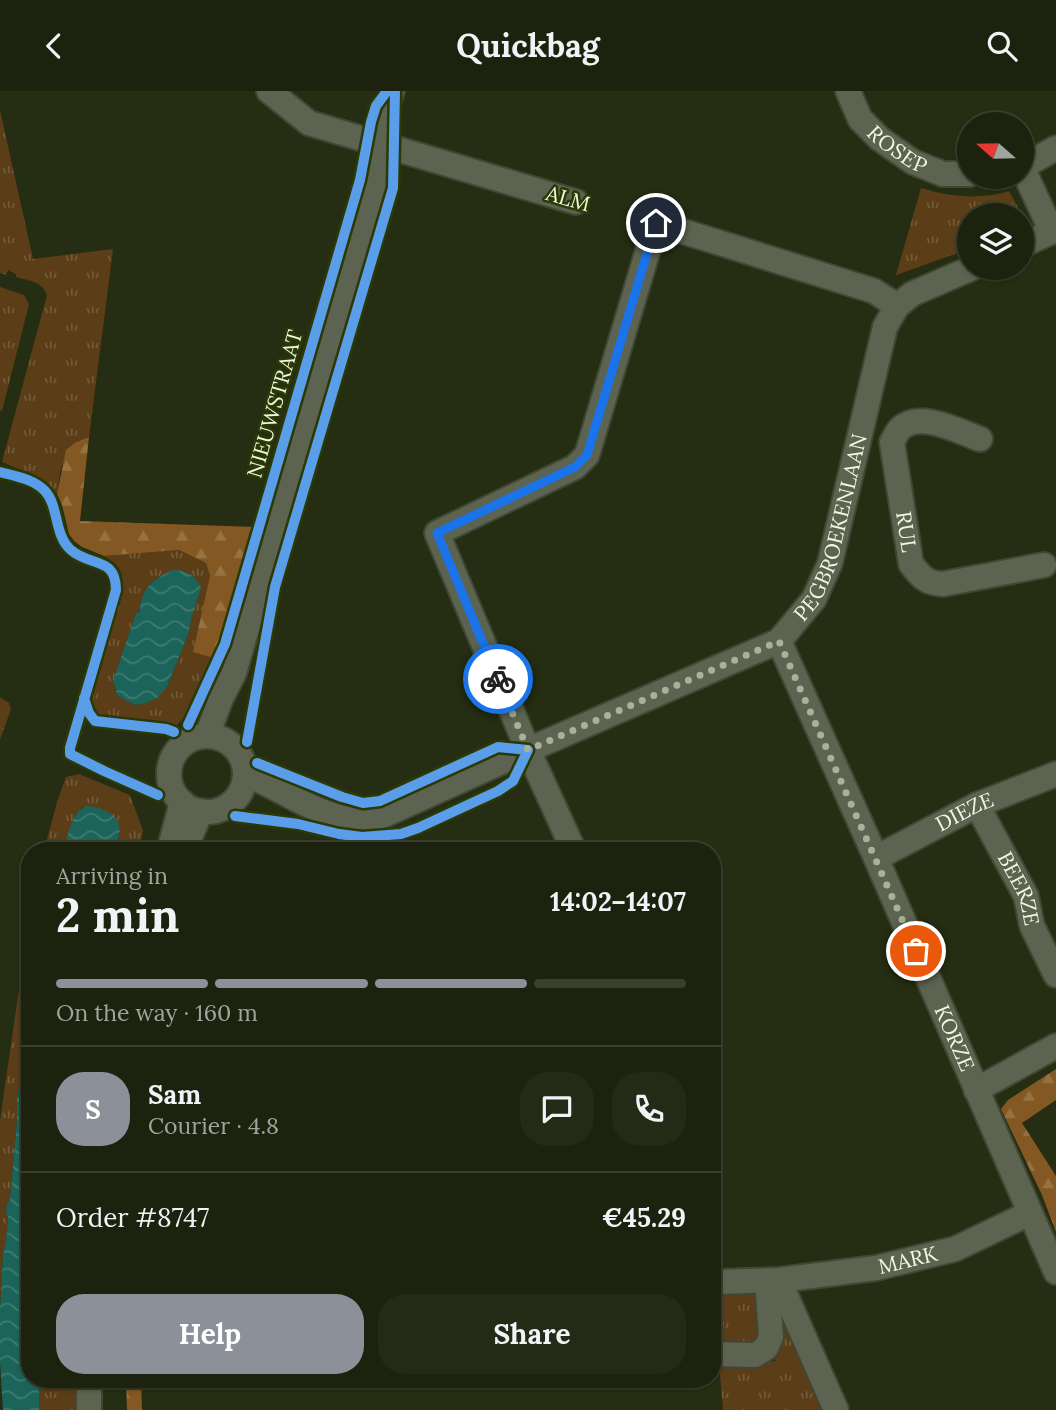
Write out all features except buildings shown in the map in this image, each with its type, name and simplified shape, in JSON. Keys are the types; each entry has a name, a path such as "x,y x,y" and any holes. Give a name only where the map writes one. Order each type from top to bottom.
{"street":[{"name":"ALM","path":"270,91 309,123 576,202"},
{"name":"NIEUWSTRAAT","path":"217,739 221,698 234,673 388,147 387,109 392,91"},
{"name":"ROSEP","path":"848,91 860,118 880,139 913,162 943,174 957,174"},
{"path":"1034,160 1056,148"},
{"path":"1033,189 1054,231 1034,240"},
{"path":"570,842 528,750 437,533 575,467 587,455 656,223 874,291 897,306 912,294 957,274"},
{"name":"PEGBROEKENLAAN","path":"241,785 251,799 302,803 332,814 362,820 382,816 779,641 814,599 830,563 885,327 897,306"},
{"path":"859,435 892,442 900,429 912,421 924,420 980,439"},
{"name":"RUL","path":"892,442 911,564 920,575 930,583 943,585 1044,565"},
{"name":"KORZE","path":"779,641 1056,1272"},
{"path":"195,738 217,739 237,750 243,761 241,785 227,806 215,811 192,807 174,792 169,779 170,765 176,752 185,743 195,738"},
{"name":"DIEZE","path":"876,858 977,805 1056,774"},
{"name":"BEERZE","path":"977,805 1026,896 1032,926 1056,975"},
{"path":"174,842 192,807"},
{"path":"186,842 192,807"},
{"path":"362,820 362,842"},
{"name":"KORZE","path":"976,1090 1056,1046"},
{"name":"MARK","path":"721,1282 773,1280 876,1268 955,1249 1030,1213"},
{"path":"721,1354 755,1355 766,1347 771,1337 773,1280"},
{"path":"773,1280 836,1410"},
{"path":"89,1388 89,1410"}],"green space":[{"path":"0,110 33,259 113,249 89,437 76,442 61,468 57,494 38,476 2,462 47,295 42,287 34,282 16,277 16,274 8,270 6,275 0,273"},
{"path":"921,188 965,196 987,196 1009,191 1016,203 957,203 957,253 896,275"},
{"path":"0,287 24,295 29,304 2,411 0,410"},
{"path":"89,437 80,521 256,527 214,658 193,652 210,576 206,563 179,550 104,556 82,547 69,534 57,494 66,450"},
{"path":"179,550 206,563 210,576 194,652 214,658 194,703 177,725 102,720 92,712 91,703 123,588 119,569 104,556","holes":["173,570 183,571 194,577 189,632 167,687 136,705 117,695 114,684 136,614 145,591 153,581"]},
{"path":"0,697 9,703 11,709 0,740"},
{"path":"79,774 130,795 143,831 141,842 117,842 120,831 82,807 67,842 46,842 66,777"},
{"path":"21,980 21,1079 17,1098 10,1199 6,1212 8,1217 0,1309 0,1120"},
{"path":"1056,1069 1056,1100 1022,1123 1056,1176 1056,1232 1042,1195 1001,1109 1008,1100"},
{"path":"774,1290 831,1410 723,1410 721,1364 775,1361"},
{"path":"729,1291 758,1293 761,1331 755,1341 742,1349 721,1346 721,1293"},
{"path":"39,1388 77,1388 78,1410 39,1410"},
{"path":"126,1388 141,1388 142,1410 127,1410"}],"water":[{"path":"173,570 190,574 201,588 189,632 167,687 157,698 136,705 117,695 114,677 145,591 153,581"},
{"path":"86,806 103,809 117,819 120,831 117,842 66,842 74,819"},
{"path":"21,1079 21,1388 39,1388 39,1410 3,1410 0,1309 17,1098"}],"cycle path":[{"path":"188,725 225,644 360,180 371,122 376,106 387,91"},
{"path":"247,742 275,587 393,188 395,91"},
{"path":"0,472 41,487 53,505 66,544 78,555 107,567 115,579 116,590 70,754 158,795"},
{"path":"84,698 95,721 174,732"},
{"path":"235,816 298,824 362,837 401,834 498,791 513,781 528,750 498,747 380,801 363,803 257,763"}],"way so far":[{"path":"498,679 528,750 779,641 916,951"}],"route":[{"path":"498,679 437,533 575,467 587,455 656,223"}]}
